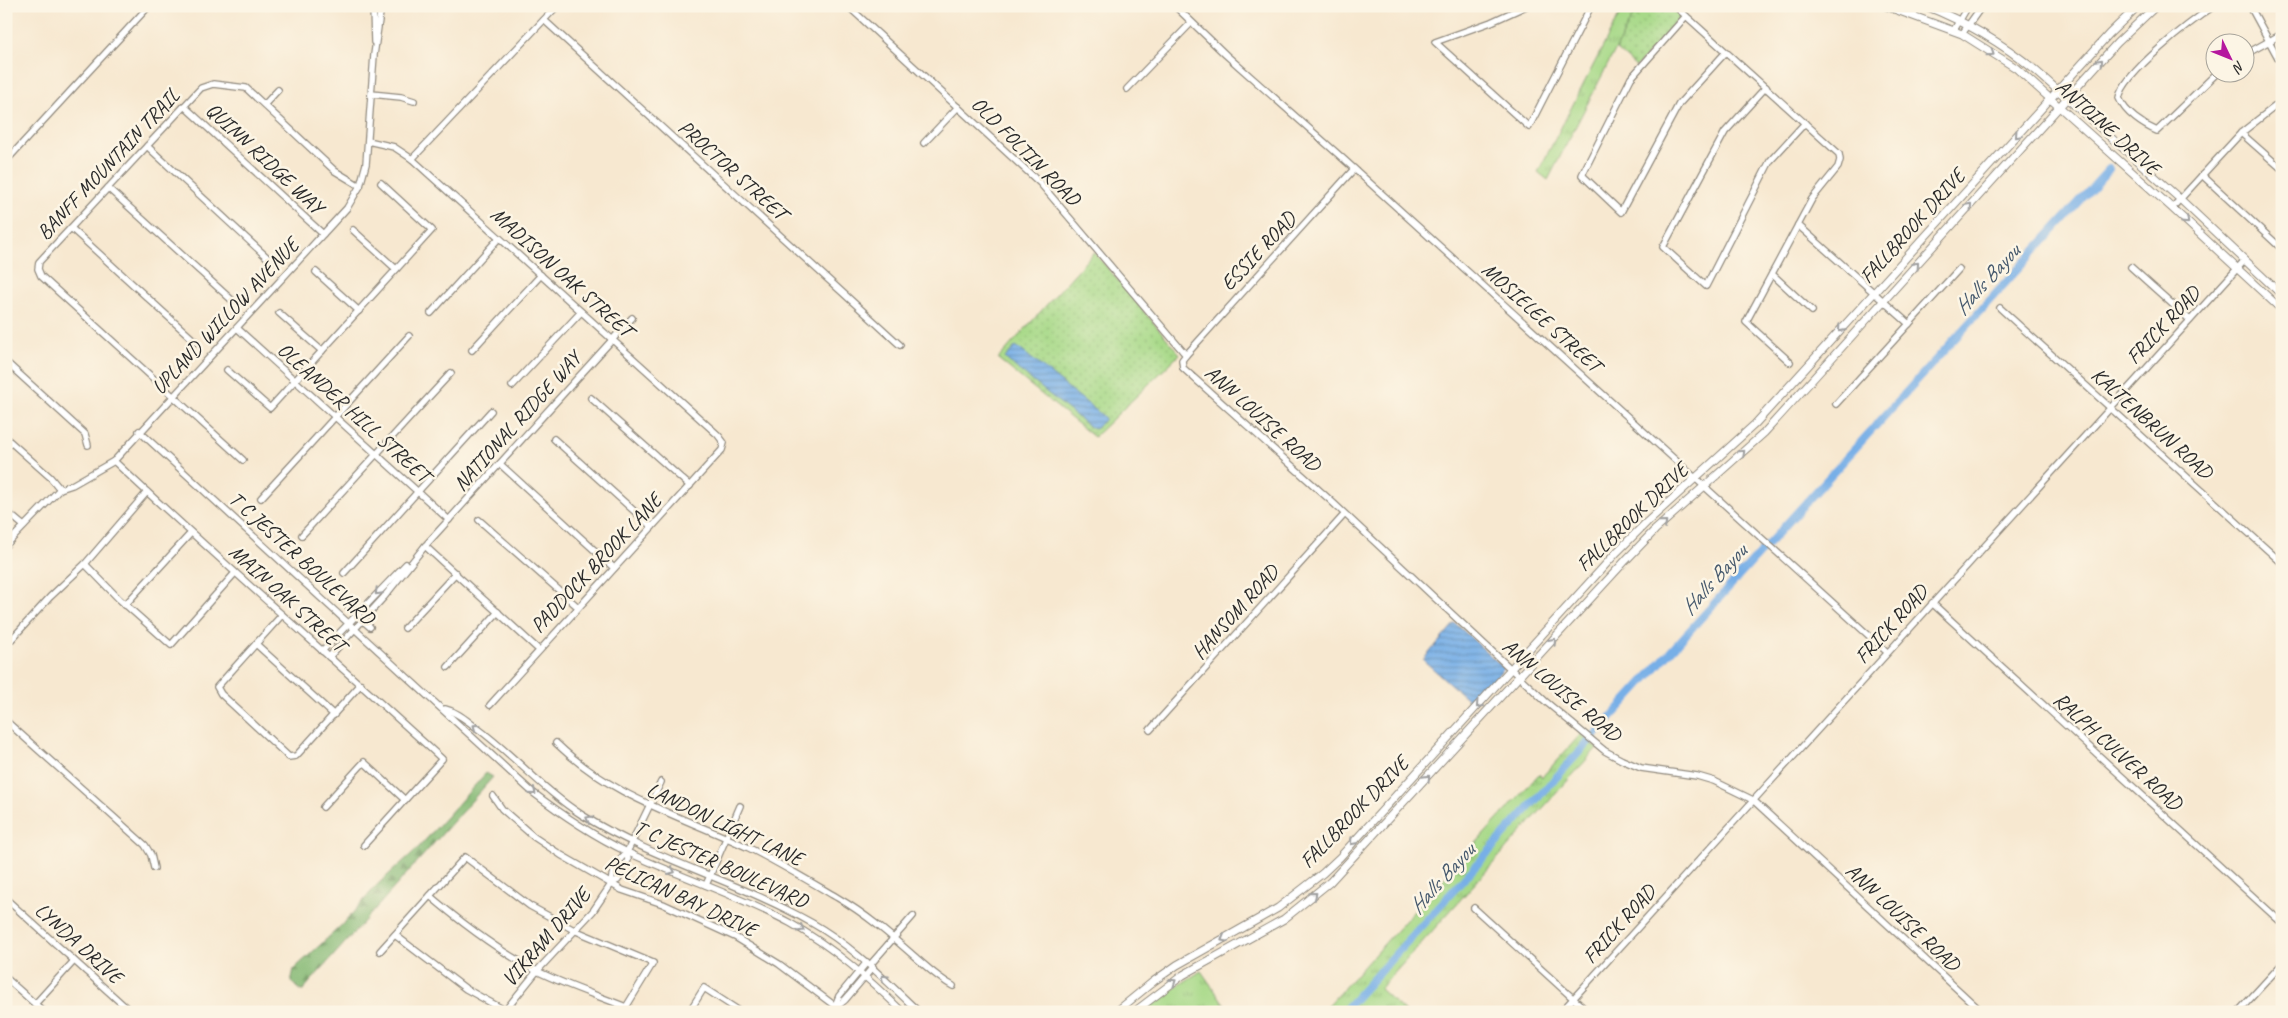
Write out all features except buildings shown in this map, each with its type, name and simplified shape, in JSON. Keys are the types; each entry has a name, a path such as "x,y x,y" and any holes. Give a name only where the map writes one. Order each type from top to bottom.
{"main road":[{"name":"ANTOINE DRIVE","path":"1886,6 1954,30 2016,68 2282,310"},
{"name":"ANTOINE DRIVE","path":"1926,6 1969,25 2019,56 2180,199 2282,295"},
{"name":"FALLBROOK DRIVE","path":"1116,1012 1176,965 1278,908 1323,873 1647,522 1755,424 2109,34 2138,6"},
{"name":"FALLBROOK DRIVE","path":"1134,1012 1183,975 1284,919 1330,882 1638,548 1764,432 2117,43 2156,6"},
{"path":"1972,185 1980,193"},
{"path":"1386,806 1394,814"},
{"path":"1323,873 1330,882"}],"street":[{"path":"6,161 149,6"},
{"name":"UPLAND WILLOW AVENUE","path":"6,545 60,490 114,461 139,431 347,208 360,186 366,164 374,55 373,6"},
{"name":"UPLAND WILLOW AVENUE","path":"374,55 381,6"},
{"path":"412,158 557,6"},
{"name":"OLD FOLTIN ROAD","path":"848,6 1040,182 1186,355"},
{"name":"MOSIELEE STREET","path":"1175,6 1887,652"},
{"path":"1526,6 1490,22 1435,42 1529,127 1591,6"},
{"path":"1676,6 1839,154 1838,167 1812,199 1746,322 1790,362"},
{"path":"1954,30 1968,6"},
{"path":"1962,34 1982,6"},
{"path":"2208,82 2158,131 2144,124 2122,105 2119,98 2136,73 2171,38 2214,6"},
{"path":"2250,6 2282,65"},
{"path":"1686,16 1631,78 1582,175 1622,212 1678,104 1726,52"},
{"name":"PROCTOR STREET","path":"544,20 900,346"},
{"path":"1127,89 1191,22"},
{"path":"2256,48 2282,34"},
{"name":"BANFF MOUNTAIN TRAIL","path":"172,396 42,276 38,269 39,262 184,106 206,85 213,84 246,88 265,104"},
{"path":"1766,87 1725,132 1663,247 1706,286 1770,161 1805,123"},
{"path":"278,90 265,104 335,171 360,186"},
{"path":"372,94 401,97 414,101"},
{"path":"2172,208 2241,133 2282,101"},
{"name":"QUINN RIDGE WAY","path":"184,106 324,234"},
{"path":"924,143 958,107"},
{"path":"2241,133 2282,170"},
{"name":"MADISON OAK STREET","path":"368,141 394,147 412,158 718,435 724,443"},
{"path":"147,146 271,261"},
{"name":"ESSIE ROAD","path":"1186,355 1354,169"},
{"path":"2202,175 2282,249"},
{"path":"227,370 270,408 432,230 381,182"},
{"path":"108,188 234,302"},
{"path":"1798,224 1909,324"},
{"path":"71,228 196,342"},
{"path":"353,230 396,269"},
{"path":"431,313 500,238"},
{"name":"FRICK ROAD","path":"1561,1012 2245,260"},
{"path":"2131,267 2190,320"},
{"path":"1836,404 1959,269"},
{"path":"316,272 359,311"},
{"path":"1772,274 1812,311"},
{"path":"472,350 541,275"},
{"name":"KALTENBRUN ROAD","path":"2000,308 2282,563"},
{"path":"512,386 581,312"},
{"path":"279,313 322,351"},
{"name":"NATIONAL RIDGE WAY","path":"329,657 425,546 632,318"},
{"name":"OLEANDER HILL STREET","path":"237,328 449,520"},
{"path":"261,498 409,336"},
{"name":"ANN LOUISE ROAD","path":"1186,355 1182,360 1183,368 1545,701 1602,748 1635,766 1703,777 1720,783 1753,800 1982,1012"},
{"path":"8,366 86,434 88,445"},
{"path":"302,535 450,373"},
{"path":"172,396 242,460"},
{"path":"591,398 690,486"},
{"path":"344,573 491,411"},
{"name":"T C JESTER BOULEVARD","path":"139,431 443,708 531,791 571,821 627,852 788,922 826,946 860,971 903,1012"},
{"path":"6,438 50,477 60,490"},
{"path":"554,439 652,527"},
{"name":"PADDOCK BROOK LANE","path":"490,705 690,486 722,450 724,443"},
{"name":"MAIN OAK STREET","path":"114,461 282,616 361,684 442,759 405,800"},
{"path":"500,464 614,568"},
{"path":"10,641 50,597 85,564 148,492"},
{"path":"6,511 24,526"},
{"name":"HANSOM ROAD","path":"1150,730 1344,516"},
{"path":"479,520 578,608"},
{"path":"125,605 192,533"},
{"path":"425,546 539,650"},
{"name":"NATIONAL RIDGE WAY","path":"322,651 356,614 425,546"},
{"path":"85,564 125,605 171,645 236,573"},
{"path":"405,628 456,573"},
{"name":"RALPH CULVER ROAD","path":"1932,603 2282,923"},
{"name":"T C JESTER BOULEVARD","path":"349,608 370,628"},
{"path":"448,667 498,612"},
{"path":"282,616 219,684 218,691 293,758 361,684"},
{"path":"256,644 334,715"},
{"name":"T C JESTER BOULEVARD","path":"443,708 454,711 582,814 632,842 710,875 813,924 870,965 919,1012"},
{"path":"6,721 145,845 151,855 154,868"},
{"name":"LANDON LIGHT LANE","path":"556,743 603,780 650,807 754,851 841,899 893,938 942,980 953,986"},
{"path":"497,760 506,751"},
{"path":"323,807 364,762 405,800 364,846"},
{"name":"VIKRAM DRIVE","path":"505,1011 537,971 593,911 612,884 618,880 628,860 627,852 661,782"},
{"name":"PELICAN BAY DRIVE","path":"493,796 502,809 534,837 628,893 663,904 735,937 779,964 835,1006"},
{"path":"706,886 740,806"},
{"path":"380,951 465,857 530,906 574,930 653,964 624,1009 537,971 475,933 430,896"},
{"name":"LYNDA DRIVE","path":"6,899 130,1012"},
{"path":"1474,908 1588,1012"},
{"path":"835,1006 845,1000 865,976 870,965 914,916"},
{"path":"395,935 466,989 505,1011"},
{"path":"35,1004 74,961"},
{"path":"2238,1012 2282,964"},
{"path":"830,1012 839,996 860,971 870,965"},
{"path":"6,978 44,1012"},
{"path":"689,1012 704,988 741,1012"}],"green space":[{"path":"1624,6 1638,6 1548,180 1538,172"},
{"path":"1638,6 1671,6 1680,15 1679,19 1636,67 1616,49"},
{"path":"1094,252 1180,354 1094,437 998,359"},
{"path":"1581,734 1597,748 1380,989 1405,1012 1322,1012 1539,774 1542,777"},
{"path":"486,773 493,777 302,991 291,982 294,969 345,922 377,885 419,847"},
{"path":"1201,971 1230,1012 1142,1012 1151,1003"}],"water":[{"path":"1016,346 1105,419 1095,429 1091,428 1008,361 1005,358"},
{"path":"1455,623 1504,668 1472,703 1423,660"}],"waterway":[{"name":"Halls Bayou","path":"1343,1012 2109,169"}]}
